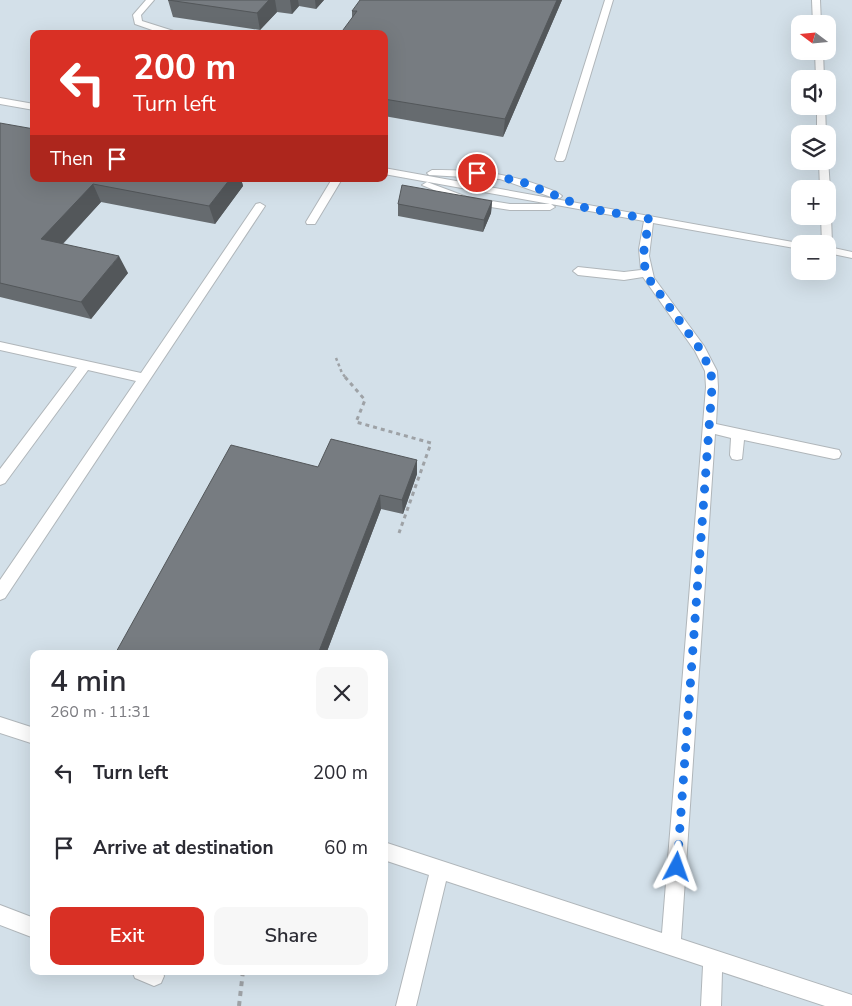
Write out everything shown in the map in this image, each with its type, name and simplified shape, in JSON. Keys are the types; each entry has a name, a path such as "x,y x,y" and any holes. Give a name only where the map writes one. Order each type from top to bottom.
{"lane":[{"path":"150,0 137,15 138,22 158,30"},
{"path":"560,158 609,0"},
{"path":"816,0 817,15"},
{"path":"0,101 30,106"},
{"path":"389,172 465,200 510,207 586,208 791,244"},
{"path":"389,172 477,173 499,177 520,181 586,208"},
{"path":"311,222 335,182"},
{"path":"0,593 260,206"},
{"path":"649,219 644,250 644,264 649,279 700,349 711,371 712,387 672,946"},
{"path":"836,252 852,255"},
{"path":"578,271 624,276 647,273"},
{"path":"1,347 144,378"},
{"path":"0,478 85,365"},
{"path":"709,428 834,454"},
{"path":"737,455 738,434"},
{"path":"0,725 30,735"},
{"path":"388,852 852,1005"},
{"path":"406,1006 439,870"},
{"path":"0,915 30,926"},
{"path":"711,1006 713,960"}],"path":[{"path":"336,358 342,373 365,400 356,422 431,443 399,533"},
{"path":"239,1006 242,975"}],"shaded area":[{"path":"0,0 852,0 852,1006 0,1006"}],"building":[{"path":"168,0 269,0 257,13"},
{"path":"360,0 557,0 505,119 388,100 388,30 343,30 357,11 352,11"},
{"path":"0,123 30,128 30,182 228,182 209,206 93,184 41,239 119,256 81,302 0,283"},
{"path":"402,185 492,201 484,220 398,204"},
{"path":"331,439 417,460 402,500 380,495 320,650 117,650 231,445 318,467"}],"route":[{"path":"477,173 520,181 586,208 649,219 644,250 644,264 649,279 700,349 711,371 712,387 677,867"}]}
